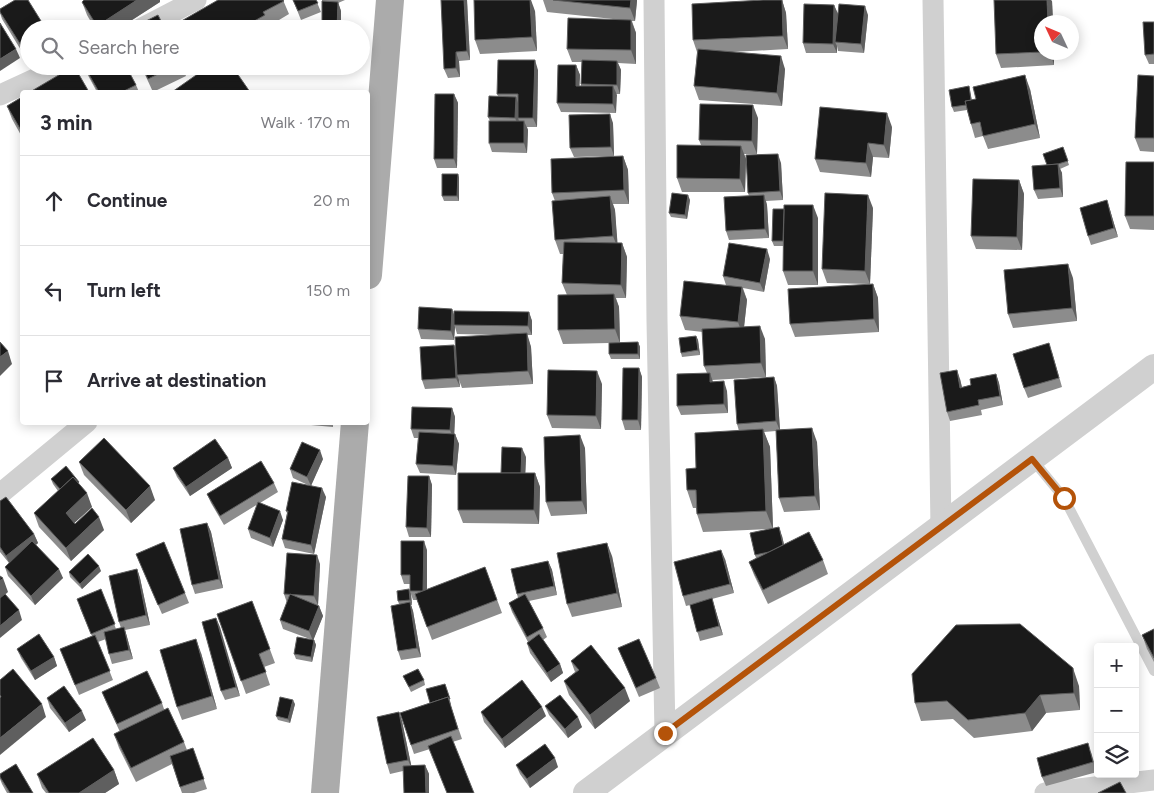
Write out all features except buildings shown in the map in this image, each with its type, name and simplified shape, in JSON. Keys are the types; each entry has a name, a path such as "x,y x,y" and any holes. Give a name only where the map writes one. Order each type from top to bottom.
{"main road":[{"path":"370,229 372,183 390,0"},
{"path":"325,793 355,425"}],"street":[{"path":"157,20 196,0"},
{"path":"654,0 656,321 665,733"},
{"path":"933,0 940,528"},
{"path":"0,95 43,75"},
{"path":"600,789 665,733 1154,367"},
{"path":"0,494 83,425"},
{"path":"1045,793 1154,780"}],"lane":[{"path":"1032,459 1064,498 1154,671"}],"route":[{"path":"665,733 1032,459 1064,498"}]}
